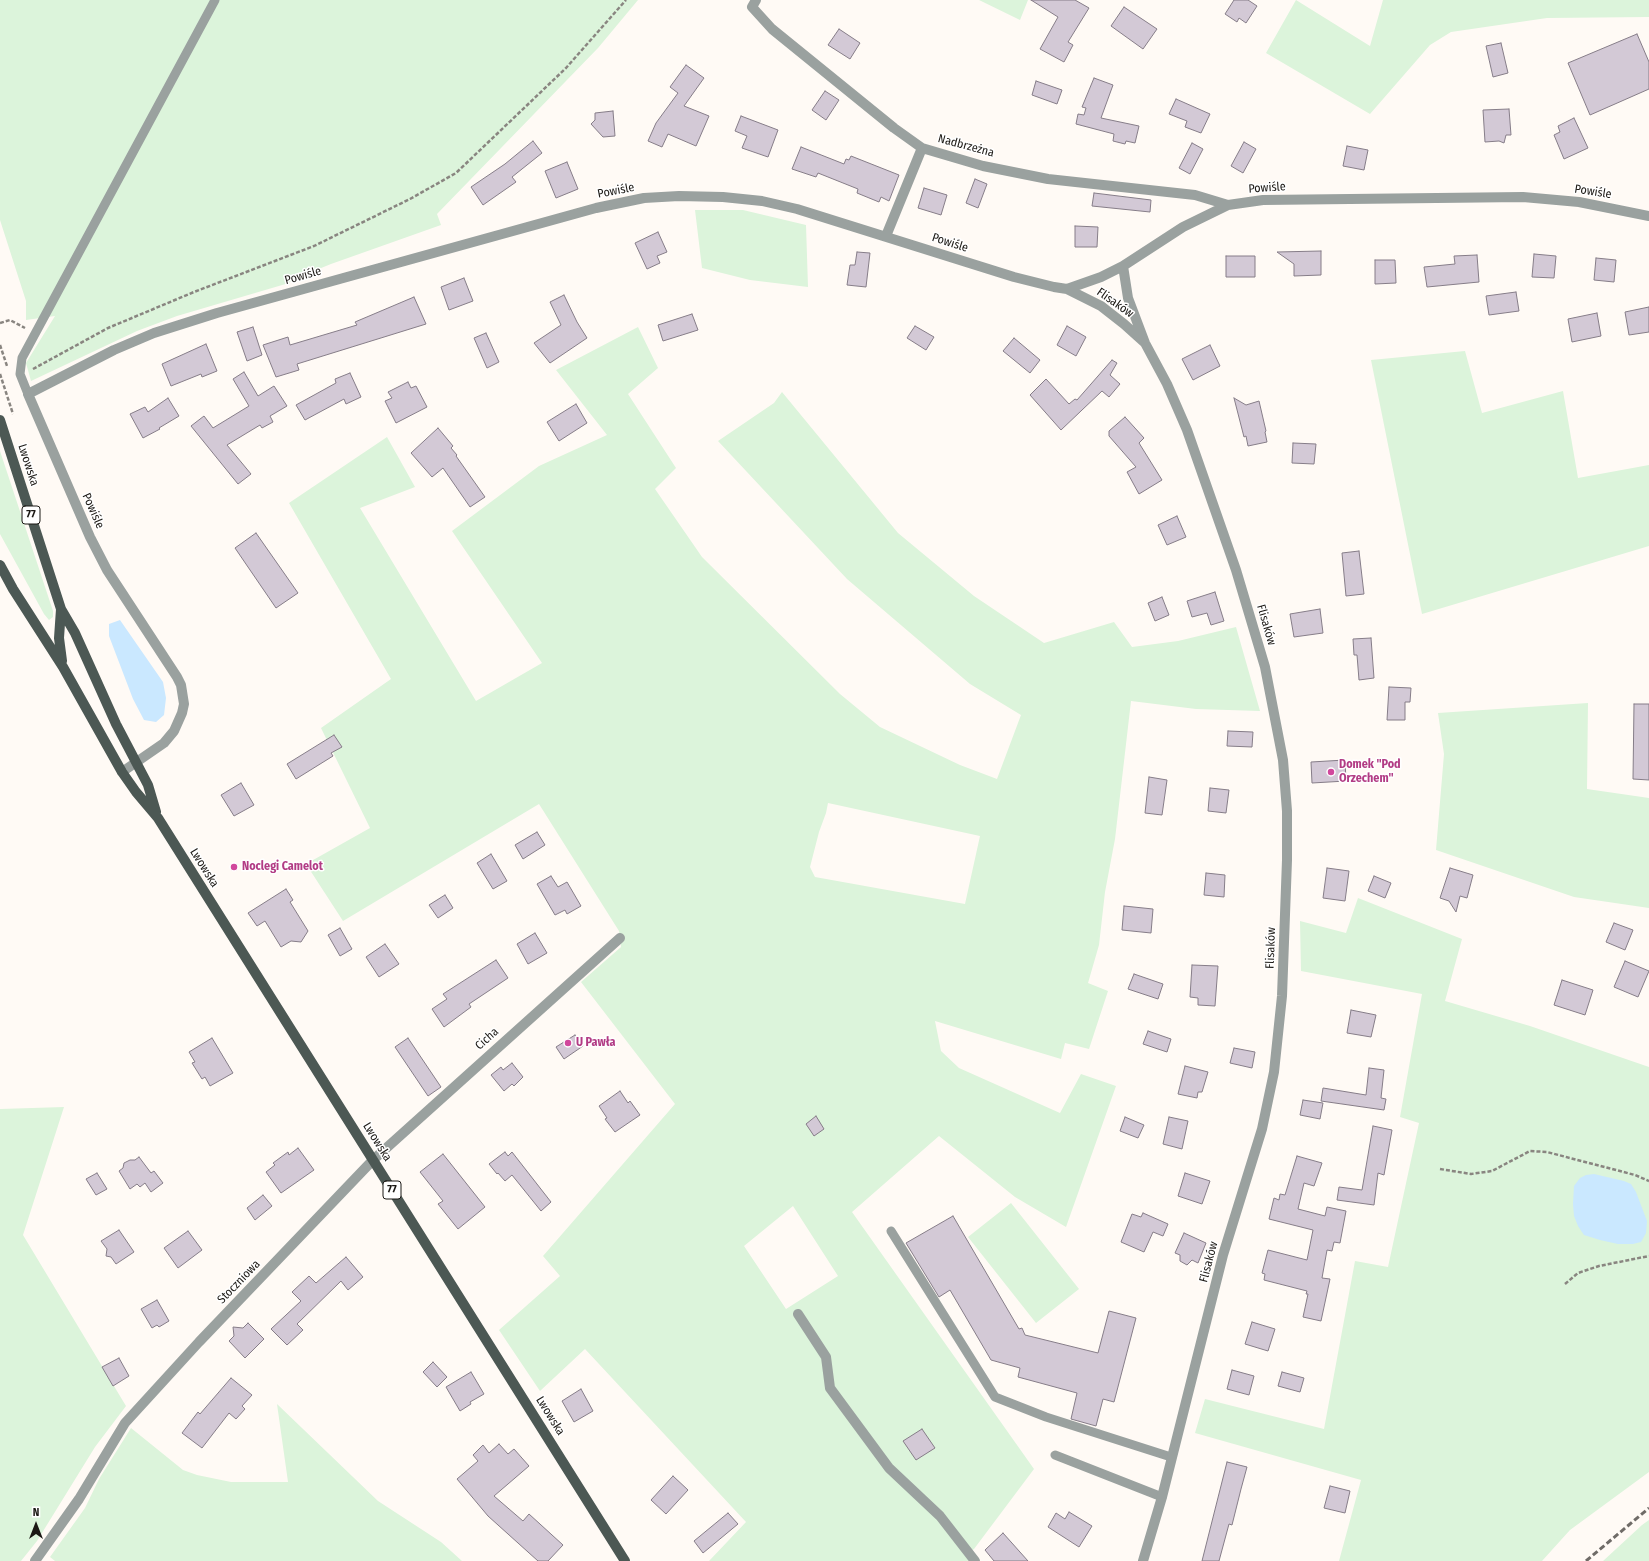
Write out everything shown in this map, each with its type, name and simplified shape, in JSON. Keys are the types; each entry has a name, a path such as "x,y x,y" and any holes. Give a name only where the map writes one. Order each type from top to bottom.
{"main road":[{"name":"Lwowska","path":"0,420 61,609 75,633 116,724 148,785 158,818"},
{"name":"Lwowska","path":"0,565 13,589 63,667 122,772 136,792 158,818 625,1561"},
{"name":"Lwowska","path":"61,609 59,638 63,667"}],"street":[{"name":"Nadbrzeżna","path":"756,0 752,7 772,29 894,128 922,148 983,166 1048,179 1195,195 1228,205"},
{"path":"886,236 922,148"},
{"name":"Powiśle","path":"122,772 164,743 174,731 182,713 184,704 181,685 107,570 90,536 28,394 114,350 161,331 224,311 596,208 644,198 680,196 723,197 762,201 797,209 1014,277 1054,287 1067,288 1101,278 1123,266 1183,227 1228,205 1263,200 1523,197 1579,202 1649,216"},
{"name":"Flisaków","path":"1123,266 1128,298 1145,343 1167,384 1187,430 1236,570 1265,667 1283,760 1287,811 1288,860 1282,996 1274,1072 1262,1129 1223,1255 1162,1497 1143,1561"},
{"name":"Flisaków","path":"1067,288 1100,306 1124,324 1145,343"},
{"name":"Cicha","path":"373,1160 620,938"},
{"name":"Stoczniowa","path":"35,1561 79,1499 125,1422 199,1342 373,1160"},
{"path":"798,1314 826,1357 830,1388 889,1468 940,1516 975,1561"}],"lane":[{"path":"28,394 20,374 22,358 215,0"},
{"path":"891,1231 995,1397 1046,1417 1171,1457"},
{"path":"1055,1455 1162,1497"}],"path":[{"path":"39,366 108,328 194,292 314,246 410,199 456,172 566,68 626,0"},
{"path":"0,323 10,320 34,334"},
{"path":"0,374 14,416"},
{"path":"1440,1169 1471,1174 1492,1171 1530,1151 1547,1152 1635,1175 1649,1181"},
{"path":"1565,1284 1578,1273 1599,1266 1649,1256"}],"green space":[{"path":"0,0 638,0 598,48 437,214 441,225 331,264 294,279 289,283 177,316 137,331 31,381 26,363 55,316 26,320 26,301 0,220"},
{"path":"979,0 1028,0 1020,20"},
{"path":"1296,0 1370,46 1383,0 1649,0 1649,17 1547,18 1451,32 1430,45 1370,114 1266,53"},
{"path":"695,210 743,210 806,225 808,287 750,280 702,268"},
{"path":"638,327 658,368 628,394 676,468 655,489 702,557 840,694 880,727 960,765 997,779 1021,715 970,684 847,579 718,441 774,403 782,392 898,533 974,596 1044,643 1114,622 1132,647 1178,641 1236,627 1260,711 1196,709 1131,701 1115,839 1105,892 1099,945 1088,983 1108,991 1089,1049 1065,1043 1061,1059 935,1021 941,1051 959,1068 1060,1113 1081,1074 1116,1086 1066,1227 1015,1197 939,1136 852,1212 1034,1469 974,1549 966,1554 971,1561 709,1561 746,1522 585,1349 540,1391 499,1330 560,1276 543,1256 675,1104 581,982 621,947 619,931 539,804 343,921 306,864 370,828 321,728 391,679 289,503 387,437 415,487 360,508 476,701 542,663 452,531 539,466 607,435 556,370","holes":["828,803 980,836 965,904 815,877 810,867","793,1206 838,1276 786,1309 744,1246"]},
{"path":"1465,351 1482,413 1563,391 1578,478 1649,465 1649,546 1422,614 1371,360"},
{"path":"0,451 53,611 53,617 49,620 44,614 0,534"},
{"path":"1588,703 1587,789 1649,798 1649,908 1574,897 1436,850 1444,754 1438,713"},
{"path":"1358,898 1462,939 1445,1001 1530,1026 1649,1067 1649,1472 1570,1530 1542,1561 1339,1561 1361,1480 1195,1433 1205,1399 1324,1429 1355,1261 1388,1267 1419,1123 1400,1117 1422,994 1301,971 1300,921 1346,933"},
{"path":"64,1107 23,1235 126,1406 95,1447 37,1541 21,1561 0,1561 0,1109"},
{"path":"1011,1203 1079,1289 1036,1323 968,1237"},
{"path":"277,1404 378,1501 441,1542 462,1561 55,1561 50,1557 85,1508 99,1479 131,1428 183,1470 197,1475 231,1482 288,1482"},
{"path":"1649,1520 1649,1561 1603,1561 1642,1525"}],"water":[{"path":"120,620 163,682 166,698 164,715 156,722 144,720 133,699 109,636 109,624"},
{"path":"1594,1174 1631,1184 1636,1192 1647,1221 1646,1233 1641,1242 1633,1244 1618,1244 1584,1235 1574,1216 1574,1186 1580,1178 1586,1175"}],"building":[{"path":"1031,0 1075,0 1089,8 1068,42 1073,45 1064,62 1040,49 1058,17"},
{"path":"1234,0 1248,0 1257,6 1246,23 1239,18 1237,22 1225,14"},
{"path":"1124,7 1157,29 1143,49 1111,26"},
{"path":"839,29 860,43 850,59 828,45"},
{"path":"1637,34 1649,62 1649,89 1590,115 1568,63"},
{"path":"1501,43 1508,73 1493,77 1486,46"},
{"path":"686,65 704,78 684,106 709,116 696,146 668,134 662,147 648,141 656,123 678,93 670,87"},
{"path":"1094,78 1113,85 1101,118 1139,126 1135,143 1126,141 1125,144 1113,141 1114,134 1076,124 1078,114 1084,115 1086,108 1082,107"},
{"path":"1036,81 1062,90 1057,104 1032,95"},
{"path":"825,91 839,100 826,120 812,110"},
{"path":"1176,99 1210,114 1201,133 1185,127 1187,121 1169,114"},
{"path":"1509,109 1511,135 1506,135 1504,143 1499,141 1485,142 1483,110"},
{"path":"613,111 615,136 603,137 591,124 595,120 595,113"},
{"path":"741,116 778,130 768,157 742,148 747,136 735,131"},
{"path":"1574,118 1588,148 1564,159 1554,135 1560,132 1558,126"},
{"path":"533,141 542,153 512,177 516,182 483,205 471,187 505,164"},
{"path":"1244,142 1256,149 1243,173 1231,166"},
{"path":"1192,143 1203,149 1190,174 1179,168"},
{"path":"1347,146 1368,150 1364,170 1343,166"},
{"path":"801,147 844,164 846,159 849,160 851,156 899,175 889,201 881,197 879,202 857,193 858,189 818,173 816,177 792,169"},
{"path":"567,162 578,189 556,198 545,171"},
{"path":"975,179 987,184 978,208 966,203"},
{"path":"924,188 947,195 941,215 918,208"},
{"path":"1094,193 1151,200 1150,212 1092,206"},
{"path":"1075,226 1098,227 1097,247 1075,247"},
{"path":"658,232 667,252 657,256 660,263 647,269 635,243"},
{"path":"1321,251 1321,275 1294,276 1294,264 1277,252"},
{"path":"857,252 870,253 866,287 847,285 850,265 855,265"},
{"path":"1534,254 1556,256 1554,278 1532,277"},
{"path":"1477,255 1479,282 1427,287 1424,267 1455,264 1454,256"},
{"path":"1226,256 1255,256 1255,277 1226,277"},
{"path":"1596,258 1616,260 1614,282 1594,280"},
{"path":"1375,260 1395,260 1396,283 1375,284"},
{"path":"464,278 473,301 449,310 441,287"},
{"path":"1516,292 1519,311 1489,315 1486,296"},
{"path":"564,295 577,322 587,338 550,363 534,343 561,325 550,302"},
{"path":"414,297 426,324 297,364 299,370 276,377 263,345 288,337 290,345 357,325 355,322"},
{"path":"1649,307 1649,332 1629,335 1625,312"},
{"path":"1597,313 1601,336 1572,342 1568,319"},
{"path":"692,314 698,330 663,341 658,325"},
{"path":"915,326 934,337 926,350 907,338"},
{"path":"1067,326 1086,337 1076,356 1057,345"},
{"path":"253,327 262,355 247,361 237,332"},
{"path":"486,333 499,362 487,368 474,338"},
{"path":"1014,338 1040,360 1030,373 1003,351"},
{"path":"206,344 217,371 202,377 201,374 171,386 162,364"},
{"path":"1210,345 1220,366 1193,380 1182,359"},
{"path":"1112,360 1117,363 1110,375 1120,384 1109,397 1102,391 1061,430 1030,395 1046,379 1069,404 1075,399 1077,400"},
{"path":"244,372 258,396 274,386 287,406 270,416 273,422 262,428 260,425 227,445 251,474 238,484 191,426 204,416 213,428 249,406 233,379"},
{"path":"350,373 361,397 346,404 344,399 305,420 296,405 336,383 335,379"},
{"path":"408,382 411,388 416,386 427,407 396,423 385,401 392,398 388,392"},
{"path":"168,398 179,416 143,438 130,414 145,407 148,412"},
{"path":"1234,398 1246,405 1259,401 1267,442 1248,446 1246,436 1244,437"},
{"path":"576,404 587,423 559,441 547,422"},
{"path":"1125,417 1144,438 1139,443 1162,480 1139,494 1127,472 1136,467 1109,436 1109,431"},
{"path":"438,428 453,446 451,448 457,455 456,456 485,497 470,507 443,468 432,477 411,453"},
{"path":"1293,443 1316,444 1314,464 1292,463"},
{"path":"1177,516 1186,537 1167,545 1158,525"},
{"path":"256,533 298,593 276,608 235,548"},
{"path":"1359,551 1364,594 1346,596 1342,553"},
{"path":"1215,592 1224,621 1211,625 1207,613 1192,617 1187,601"},
{"path":"1162,597 1169,615 1155,621 1148,603"},
{"path":"1320,609 1323,633 1294,637 1290,614"},
{"path":"1371,638 1374,678 1359,680 1357,655 1354,655 1353,639"},
{"path":"1389,687 1411,688 1410,702 1405,702 1405,720 1387,720"},
{"path":"1634,704 1649,704 1649,780 1633,779"},
{"path":"1228,731 1253,732 1252,747 1227,746"},
{"path":"334,735 342,747 331,753 333,756 296,779 287,764"},
{"path":"1345,760 1346,781 1312,783 1311,762"},
{"path":"1149,777 1167,780 1162,815 1145,813"},
{"path":"241,783 254,805 234,816 221,795"},
{"path":"1210,788 1229,790 1226,813 1208,811"},
{"path":"537,832 545,845 523,859 515,845"},
{"path":"491,854 507,881 493,889 477,863"},
{"path":"1327,868 1349,871 1345,901 1323,898"},
{"path":"1450,868 1473,875 1467,898 1460,896 1456,912 1449,901 1440,898"},
{"path":"1206,873 1225,875 1224,897 1204,895"},
{"path":"551,876 558,887 567,882 581,906 567,914 565,910 555,915 537,884"},
{"path":"1374,876 1391,883 1385,898 1368,891"},
{"path":"286,889 293,900 290,902 308,931 301,942 291,941 281,947 265,921 257,926 248,913"},
{"path":"445,895 453,908 438,918 429,905"},
{"path":"1124,906 1153,909 1151,933 1122,930"},
{"path":"1614,923 1633,930 1625,950 1606,942"},
{"path":"340,928 352,949 340,956 328,935"},
{"path":"535,933 547,953 528,964 517,944"},
{"path":"385,944 399,964 379,977 366,957"},
{"path":"496,960 508,978 469,1004 471,1007 444,1027 432,1009 447,999 443,994"},
{"path":"1625,961 1649,971 1638,997 1614,987"},
{"path":"1192,965 1218,966 1215,1006 1198,1005 1198,998 1190,997"},
{"path":"1134,974 1163,984 1158,999 1128,989"},
{"path":"1562,980 1593,990 1585,1015 1554,1005"},
{"path":"1351,1010 1376,1015 1371,1037 1347,1033"},
{"path":"1148,1031 1171,1039 1167,1052 1143,1044"},
{"path":"575,1035 583,1046 564,1059 556,1047"},
{"path":"212,1038 233,1073 210,1086 205,1077 202,1079 192,1063 195,1062 189,1052"},
{"path":"408,1038 441,1087 428,1096 395,1047"},
{"path":"1234,1048 1255,1052 1252,1068 1230,1063"},
{"path":"512,1063 523,1077 514,1086 512,1084 504,1091 491,1075 501,1067 503,1070"},
{"path":"1185,1066 1208,1072 1202,1092 1198,1092 1197,1098 1178,1094"},
{"path":"1369,1068 1384,1070 1381,1098 1386,1099 1384,1110 1321,1101 1323,1088 1366,1095"},
{"path":"620,1091 628,1103 630,1101 640,1115 615,1132 605,1119 607,1118 599,1106"},
{"path":"1303,1100 1323,1103 1320,1119 1300,1115"},
{"path":"816,1116 824,1129 814,1136 806,1124"},
{"path":"1125,1117 1144,1125 1138,1138 1120,1131"},
{"path":"1169,1117 1188,1121 1182,1149 1163,1144"},
{"path":"1373,1126 1392,1130 1384,1175 1378,1173 1374,1205 1337,1200 1339,1187 1362,1190"},
{"path":"298,1148 314,1170 281,1193 266,1172 275,1165 273,1163 288,1152 289,1155"},
{"path":"505,1152 508,1156 512,1152 551,1202 541,1211 512,1175 505,1181 489,1164"},
{"path":"443,1154 485,1207 458,1229 438,1204 443,1201 420,1172"},
{"path":"1297,1156 1322,1163 1314,1186 1304,1183 1298,1209 1325,1216 1327,1207 1346,1211 1340,1243 1334,1242 1332,1251 1327,1250 1322,1278 1330,1279 1321,1321 1303,1317 1308,1294 1306,1294 1307,1291 1264,1280 1265,1274 1262,1273 1268,1250 1307,1260 1313,1230 1269,1219 1274,1198 1279,1200 1280,1194 1285,1195"},
{"path":"139,1157 151,1173 154,1171 163,1183 151,1192 145,1183 140,1187 137,1184 130,1189 119,1171 123,1168 124,1163 130,1160 135,1160"},
{"path":"97,1173 107,1189 96,1195 86,1179"},
{"path":"1185,1173 1210,1181 1202,1204 1178,1196"},
{"path":"263,1195 272,1206 255,1220 247,1208"},
{"path":"1143,1213 1168,1224 1163,1236 1153,1232 1144,1252 1121,1242 1132,1214 1141,1217"},
{"path":"953,1216 1019,1329 1022,1328 1025,1335 1098,1353 1109,1311 1136,1318 1114,1402 1103,1399 1096,1426 1071,1419 1077,1393 1018,1377 1020,1368 991,1360 950,1290 939,1297 906,1243"},
{"path":"119,1230 134,1252 116,1264 111,1257 106,1256 107,1249 101,1241"},
{"path":"188,1231 202,1250 178,1268 164,1248"},
{"path":"1184,1233 1206,1243 1198,1263 1192,1260 1187,1265 1180,1261 1180,1255 1175,1253"},
{"path":"346,1257 363,1277 348,1290 341,1281 297,1324 303,1330 287,1345 271,1329 301,1301 292,1292 309,1276 316,1283"},
{"path":"157,1300 169,1321 159,1327 157,1325 152,1328 141,1309"},
{"path":"1252,1322 1275,1329 1268,1351 1245,1344"},
{"path":"248,1323 264,1339 245,1358 229,1341 234,1336 233,1327 243,1328"},
{"path":"119,1358 129,1376 113,1386 102,1367"},
{"path":"433,1362 447,1377 437,1387 423,1372"},
{"path":"1232,1370 1254,1376 1249,1395 1227,1389"},
{"path":"471,1372 484,1394 470,1402 471,1404 460,1411 446,1387"},
{"path":"1282,1372 1304,1378 1300,1392 1278,1386"},
{"path":"231,1378 252,1395 242,1406 245,1409 236,1419 229,1413 202,1448 182,1433 198,1412 200,1414"},
{"path":"581,1389 593,1411 574,1422 562,1401"},
{"path":"922,1429 935,1448 916,1460 903,1441"},
{"path":"499,1444 508,1454 514,1449 529,1466 494,1496 523,1521 529,1514 563,1545 548,1561 538,1561 488,1516 457,1479 478,1461 473,1455 483,1445 489,1453"},
{"path":"1227,1462 1247,1467 1232,1525 1229,1524 1219,1561 1202,1561"},
{"path":"673,1476 688,1490 666,1514 651,1500"},
{"path":"1330,1486 1350,1491 1345,1513 1324,1508"},
{"path":"1069,1512 1092,1526 1079,1547 1048,1527 1056,1513 1065,1519"},
{"path":"728,1513 738,1524 703,1553 694,1541"},
{"path":"1003,1533 1028,1561 994,1561 985,1550"}],"railway":[{"path":"1586,1561 1649,1508"}],"place":[{"name":"Domek \"Pod Orzechem\"","path":"1331,772"},
{"name":"Noclegi Camelot","path":"234,867"},
{"name":"U Pawła","path":"568,1043"}]}
